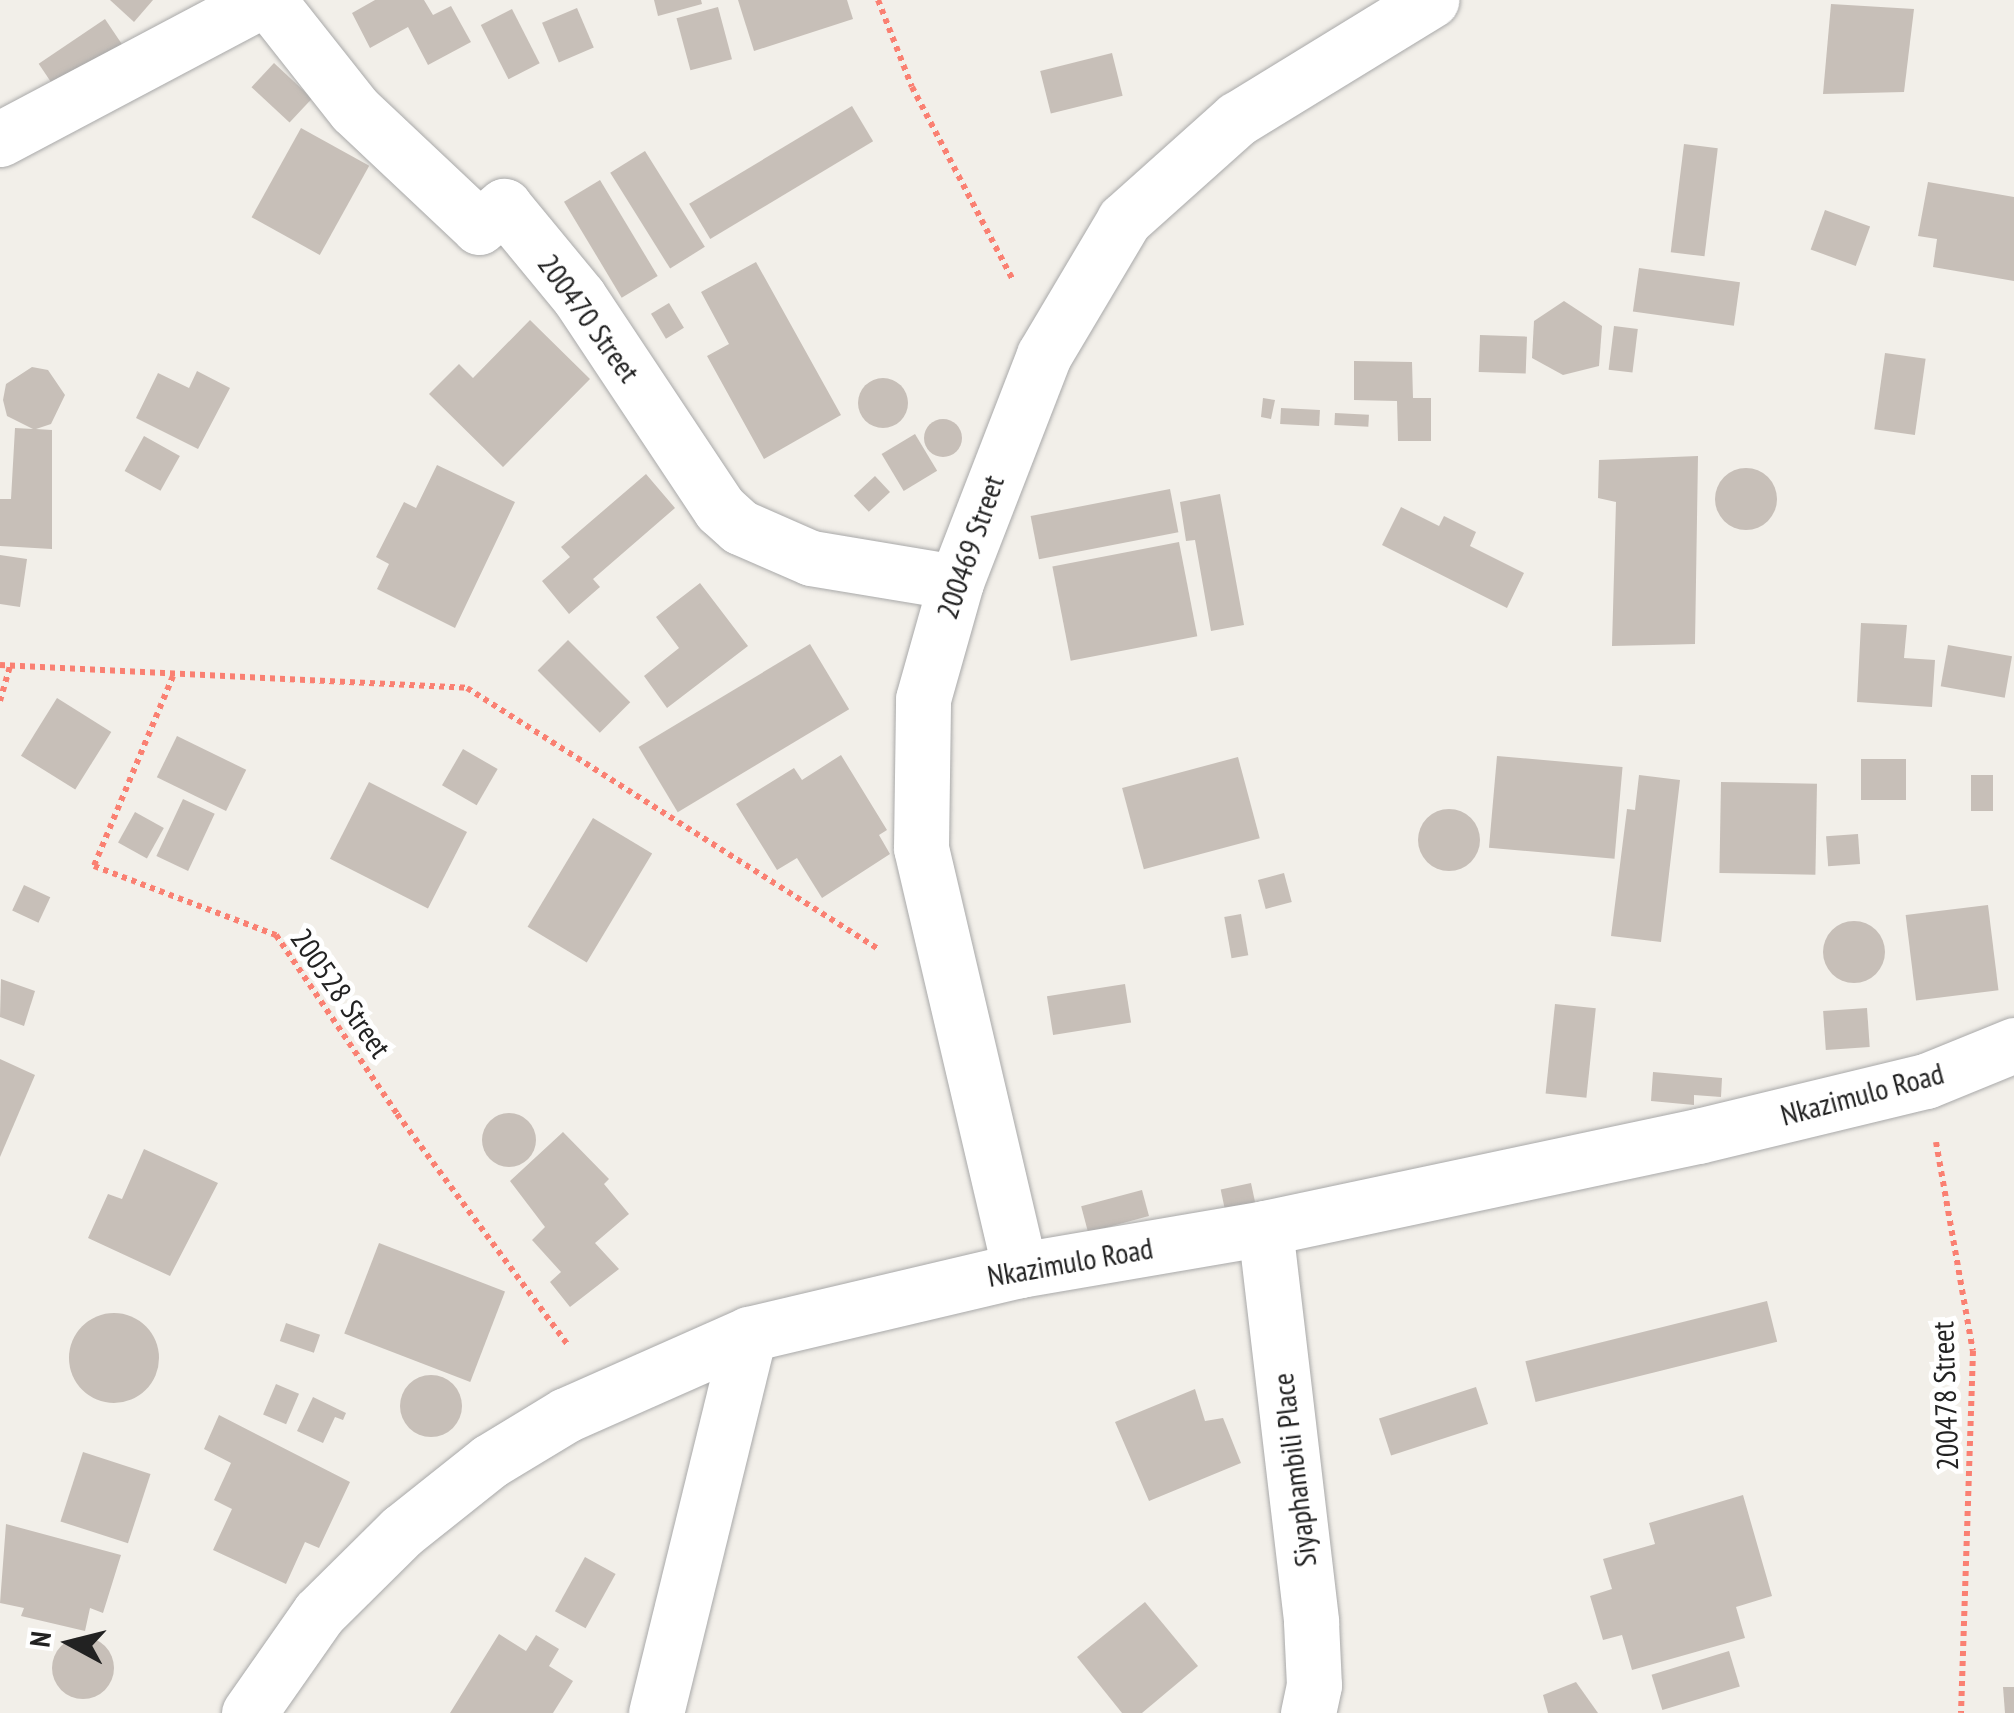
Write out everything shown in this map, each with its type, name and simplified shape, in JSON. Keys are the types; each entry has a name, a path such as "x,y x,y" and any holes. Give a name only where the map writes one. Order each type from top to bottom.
{"street":[{"name":"200470 Street","path":"0,139 265,0 354,110 479,227 504,206 579,297 720,510 740,527 811,558 956,582"},
{"name":"200469 Street","path":"1020,1270 920,848 917,794 923,699 956,582 1044,355 1098,255 1164,178 1296,78 1431,0"},
{"name":"Nkazimulo Road","path":"248,1713 319,1613 402,1531 490,1462 607,1397 748,1334 1020,1270 1265,1228 1926,1081 2014,1045"},
{"name":"Siyaphambili Place","path":"1265,1228 1312,1622 1314,1684 1308,1713"},
{"path":"656,1713 748,1334"}],"path":[{"path":"878,0 912,87 1008,267 1044,355"},
{"path":"0,665 173,676 304,675 467,688 956,998"},
{"path":"0,700 10,666"},
{"name":"200528 Street","path":"173,676 94,866 276,934 397,1114 607,1397"},
{"name":"200478 Street","path":"1926,1081 1973,1351 1961,1713"}],"building":[{"path":"110,0 153,0 134,22"},
{"path":"375,0 424,0 433,15 451,6 471,42 428,65 408,27 370,48 352,13"},
{"path":"654,0 701,0 702,4 658,16"},
{"path":"738,0 847,0 853,19 754,51"},
{"path":"1831,4 1914,9 1904,92 1823,94"},
{"path":"718,7 732,59 690,70 676,18"},
{"path":"577,8 594,48 559,62 542,23"},
{"path":"512,9 540,63 509,79 481,25"},
{"path":"105,19 124,47 58,92 39,64"},
{"path":"1112,53 1123,96 1051,114 1040,71"},
{"path":"274,63 312,98 290,123 251,87"},
{"path":"852,106 873,141 710,239 689,204"},
{"path":"301,128 369,166 320,255 252,217"},
{"path":"1684,144 1718,148 1704,256 1671,252"},
{"path":"645,151 705,247 670,269 610,173"},
{"path":"600,180 658,276 622,298 564,202"},
{"path":"1928,182 2014,197 2014,281 1933,267 1937,239 1918,236"},
{"path":"1825,210 1870,226 1856,266 1811,249"},
{"path":"756,262 841,415 764,459 707,356 729,344 701,292"},
{"path":"1639,268 1740,282 1734,326 1633,312"},
{"path":"1564,301 1602,326 1599,366 1563,375 1532,358 1534,321"},
{"path":"669,303 684,328 666,339 651,314"},
{"path":"530,320 590,379 503,467 429,394 459,364 473,378"},
{"path":"1614,326 1638,329 1632,373 1609,370"},
{"path":"1480,335 1527,337 1526,374 1479,372"},
{"path":"1885,353 1926,359 1915,435 1874,429"},
{"path":"1354,361 1412,362 1413,398 1431,398 1431,441 1398,441 1397,401 1354,400"},
{"path":"32,367 48,370 65,395 51,424 36,429 52,430 52,549 0,546 0,499 11,499 15,428 33,429 7,416 3,400 6,384"},
{"path":"197,371 230,388 198,449 136,418 158,373 189,388"},
{"path":"883,378 901,385 908,403 901,421 883,428 865,421 858,403 865,385"},
{"path":"1263,398 1275,400 1271,419 1261,417"},
{"path":"1281,408 1320,410 1319,426 1280,424"},
{"path":"1335,413 1369,415 1368,427 1334,425"},
{"path":"943,419 956,425 962,438 956,451 943,457 930,451 924,438 930,425"},
{"path":"915,434 937,471 904,491 882,454"},
{"path":"144,436 180,456 160,491 125,471"},
{"path":"1698,456 1695,644 1612,646 1616,502 1598,498 1599,460"},
{"path":"437,465 515,502 455,628 377,589 389,564 376,557 404,502 416,508"},
{"path":"1746,468 1768,477 1777,499 1768,521 1746,530 1724,521 1715,499 1724,477"},
{"path":"646,474 675,508 593,579 600,587 569,614 542,581 570,557 561,547"},
{"path":"875,476 890,492 869,512 854,496"},
{"path":"1170,489 1178,532 1039,559 1031,516"},
{"path":"1220,494 1244,625 1211,631 1195,540 1186,541 1180,502"},
{"path":"1401,507 1439,526 1444,516 1476,532 1470,546 1524,573 1507,608 1382,545"},
{"path":"1179,542 1197,636 1071,661 1052,567"},
{"path":"0,555 27,559 20,607 0,604"},
{"path":"700,583 748,646 667,708 644,676 679,648 656,617"},
{"path":"1861,623 1907,625 1904,658 1935,660 1932,707 1857,702"},
{"path":"568,640 630,702 600,733 538,670"},
{"path":"810,644 849,709 678,812 639,747"},
{"path":"1948,645 2012,656 2005,698 1941,686"},
{"path":"57,698 111,732 75,790 21,756"},
{"path":"177,736 246,770 226,811 157,777"},
{"path":"463,749 498,769 477,805 442,785"},
{"path":"841,755 887,830 879,835 890,854 822,898 797,858 777,870 736,804 794,768 802,780"},
{"path":"1497,756 1623,767 1615,859 1489,848"},
{"path":"1238,757 1260,838 1144,869 1122,788"},
{"path":"1861,759 1906,759 1906,800 1861,800"},
{"path":"1639,775 1680,780 1661,942 1611,936 1627,809 1635,810"},
{"path":"1971,775 1993,775 1993,811 1971,811"},
{"path":"369,782 467,832 428,909 330,859"},
{"path":"1721,782 1817,784 1815,875 1719,873"},
{"path":"183,799 215,814 188,871 156,856"},
{"path":"1449,809 1471,818 1480,840 1471,862 1449,871 1427,862 1418,840 1427,818"},
{"path":"135,812 164,828 147,859 118,843"},
{"path":"593,818 652,854 587,962 528,927"},
{"path":"1858,834 1860,864 1828,866 1826,836"},
{"path":"1284,873 1292,902 1266,909 1258,880"},
{"path":"24,885 50,897 38,923 12,910"},
{"path":"1988,905 1998,990 1916,1000 1906,915"},
{"path":"1241,914 1248,955 1232,958 1224,917"},
{"path":"1854,921 1876,930 1885,952 1876,974 1854,983 1832,974 1823,952 1832,930"},
{"path":"1,979 35,991 24,1026 0,1017"},
{"path":"1125,984 1131,1023 1053,1035 1047,996"},
{"path":"1555,1004 1596,1008 1586,1098 1546,1094"},
{"path":"1867,1008 1870,1047 1826,1050 1823,1011"},
{"path":"0,1059 35,1075 0,1157"},
{"path":"1653,1072 1722,1078 1721,1097 1694,1095 1694,1105 1651,1101"},
{"path":"509,1113 528,1121 536,1140 528,1159 509,1167 490,1159 482,1140 490,1121"},
{"path":"563,1132 609,1179 604,1184 629,1214 595,1243 619,1269 570,1307 550,1282 561,1272 532,1240 545,1227 510,1181"},
{"path":"144,1149 218,1183 170,1276 88,1238 108,1194 122,1199"},
{"path":"1251,1183 1256,1206 1226,1213 1221,1189"},
{"path":"1142,1190 1149,1216 1088,1232 1081,1206"},
{"path":"379,1243 505,1291 470,1382 344,1334"},
{"path":"1767,1301 1777,1342 1536,1402 1525,1361"},
{"path":"114,1313 146,1326 159,1358 146,1390 114,1403 82,1390 69,1358 82,1326"},
{"path":"286,1323 320,1335 314,1353 280,1341"},
{"path":"431,1375 453,1384 462,1406 453,1428 431,1437 409,1428 400,1406 409,1384"},
{"path":"276,1384 299,1394 286,1424 263,1414"},
{"path":"1476,1387 1488,1424 1391,1456 1379,1419"},
{"path":"1195,1389 1205,1421 1223,1418 1241,1463 1149,1501 1115,1422"},
{"path":"313,1397 346,1413 343,1420 335,1417 323,1443 297,1431"},
{"path":"219,1415 350,1482 319,1548 305,1542 286,1584 213,1550 232,1509 214,1500 231,1463 204,1449"},
{"path":"83,1452 151,1474 128,1543 60,1521"},
{"path":"1743,1495 1772,1596 1736,1607 1745,1638 1632,1670 1622,1635 1603,1640 1590,1596 1612,1589 1603,1559 1655,1544 1649,1523"},
{"path":"6,1524 121,1555 103,1613 90,1608 85,1631 21,1616 24,1608 0,1603"},
{"path":"585,1557 616,1574 586,1628 555,1611"},
{"path":"1145,1602 1198,1666 1142,1713 1122,1713 1077,1657"},
{"path":"499,1634 526,1651 536,1635 559,1649 549,1666 573,1681 553,1713 450,1713"},
{"path":"83,1637 105,1646 114,1668 105,1690 83,1699 61,1690 52,1668 61,1646"},
{"path":"1729,1651 1740,1686 1662,1710 1652,1675"},
{"path":"1576,1682 1598,1713 1548,1713 1543,1695"},
{"path":"2003,1687 2014,1687 2014,1713 2005,1713"}]}
